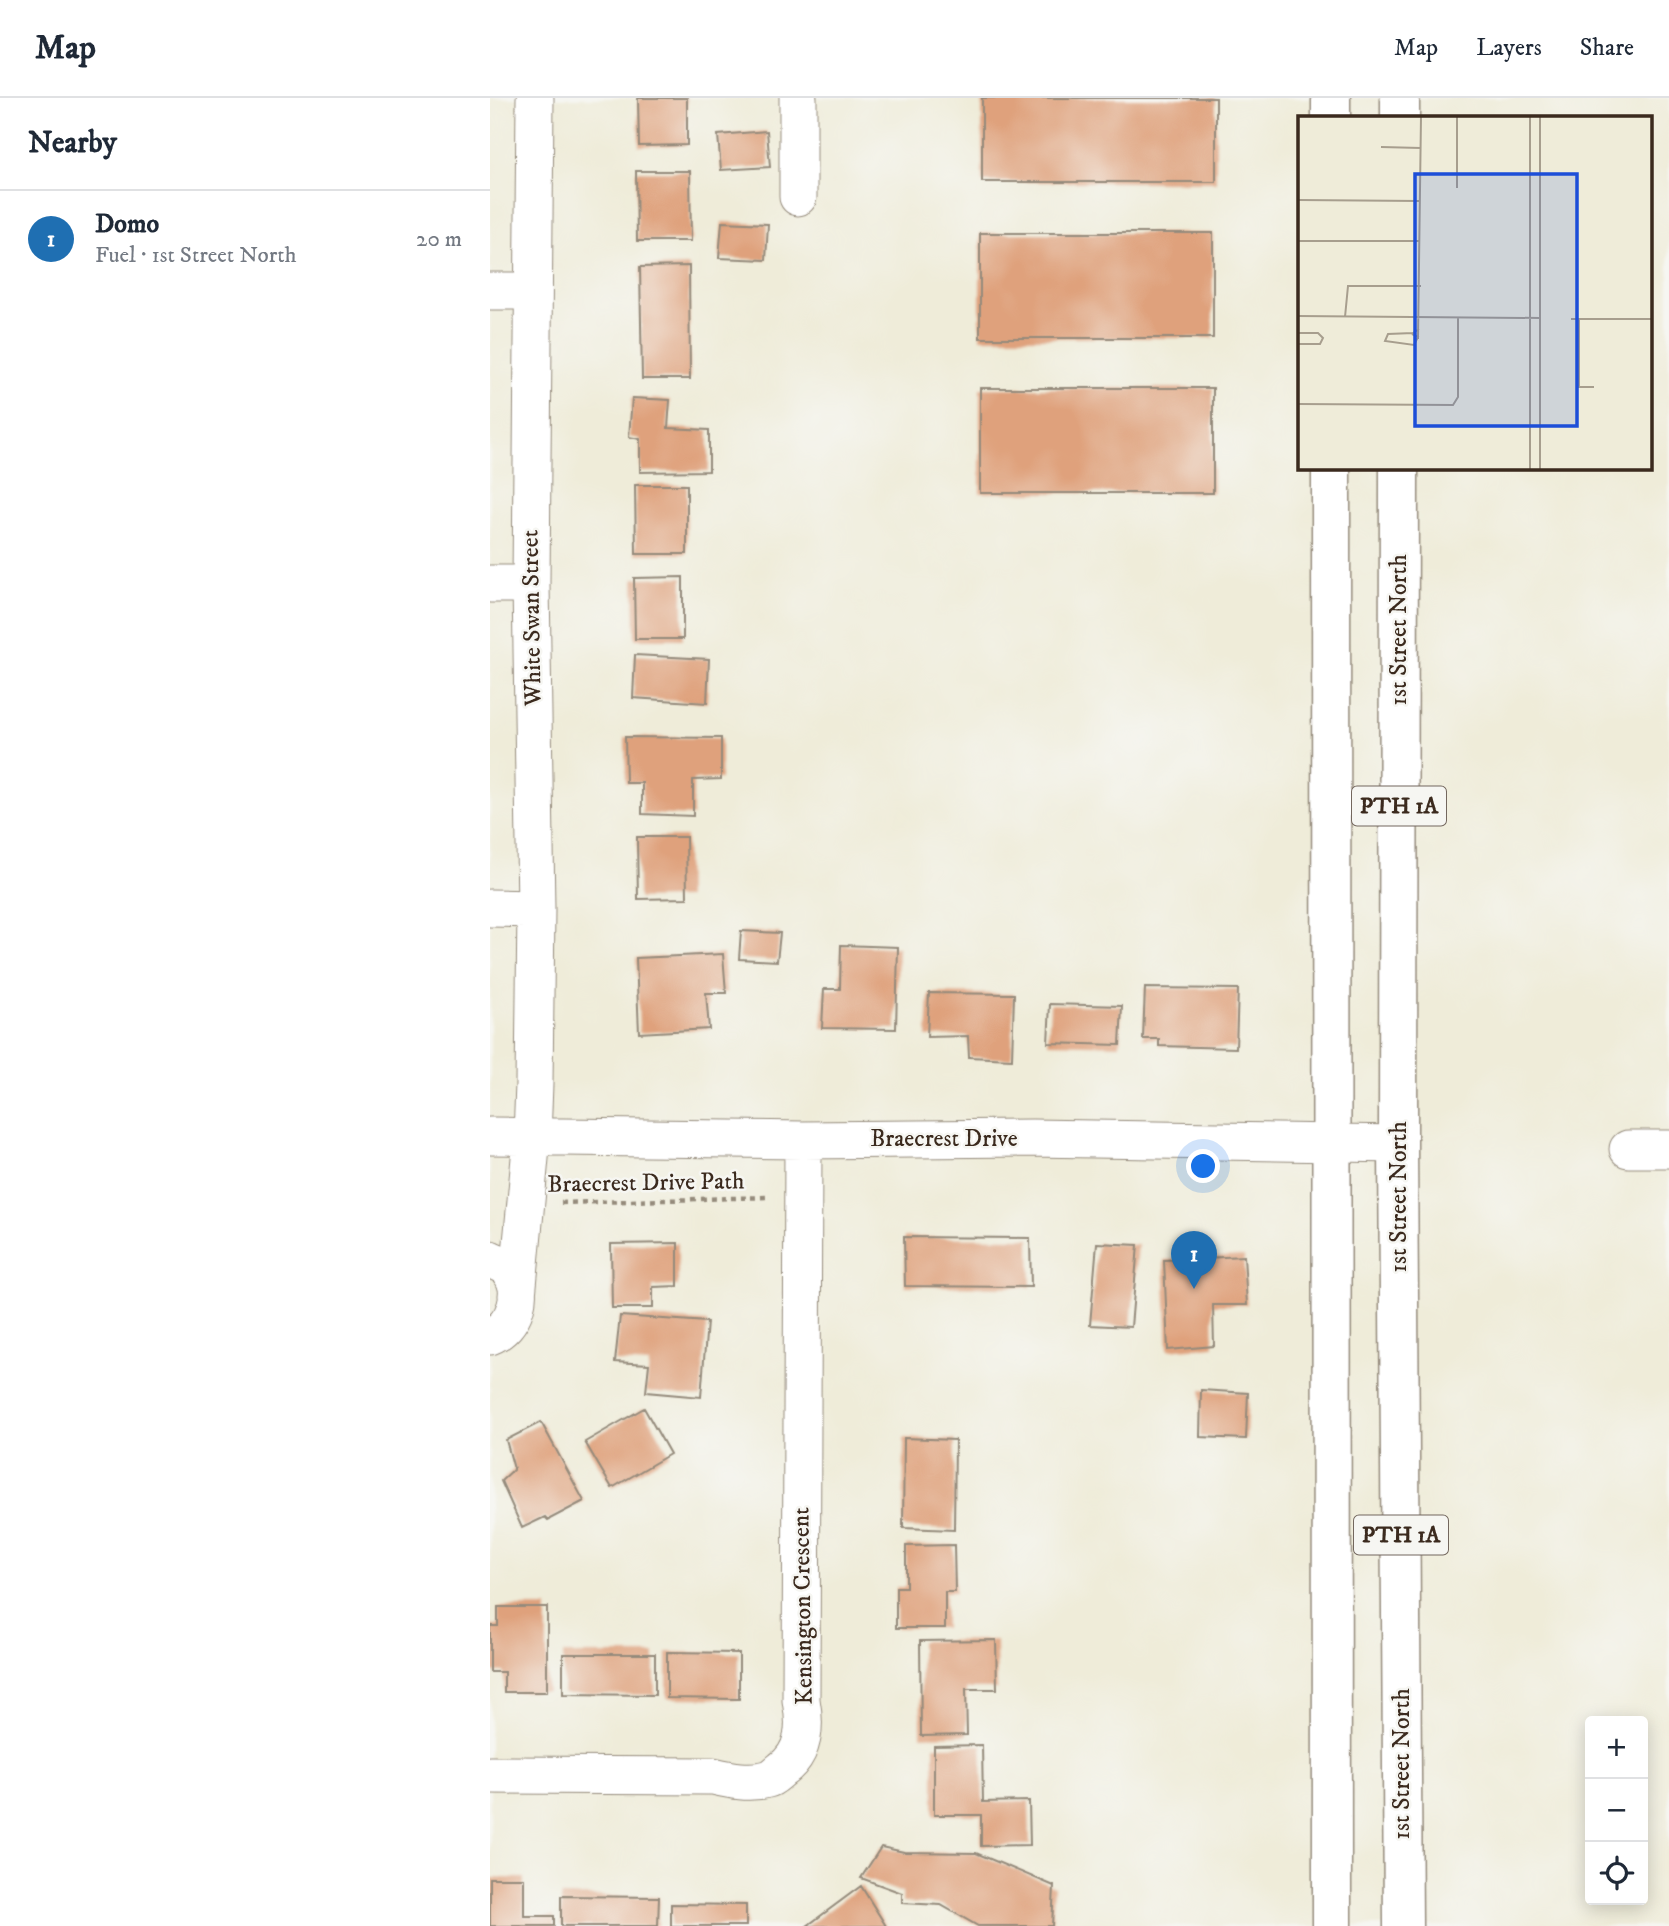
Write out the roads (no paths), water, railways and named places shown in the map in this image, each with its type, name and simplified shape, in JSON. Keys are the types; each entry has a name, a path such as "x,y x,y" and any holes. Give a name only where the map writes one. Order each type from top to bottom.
{"main road":[{"path":"1331,98 1331,116"},
{"path":"1400,98 1400,116"},
{"name":"PTH 1A","path":"1331,469 1332,1926"},
{"name":"1st Street North","path":"1399,469 1398,1144 1403,1926"}],"street":[{"name":"White Swan Street","path":"490,1336 500,1332 515,1309 532,1137 536,909 531,584 535,98"},
{"path":"798,98 798,197"},
{"path":"490,291 533,291"},
{"path":"490,584 531,584"},
{"path":"490,908 536,909"},
{"name":"Braecrest Drive","path":"490,1136 803,1140 1032,1138 1398,1144"},
{"name":"Kensington Crescent","path":"490,1775 713,1776 738,1782 770,1779 790,1764 802,1744 805,1721 802,1700 803,1140"},
{"path":"1628,1149 1669,1149"},
{"path":"490,1253 511,1242 522,1228 525,1212"},
{"path":"490,1259 509,1270 515,1282 517,1296"}],"place":[{"name":"Domo","path":"1194,1289"}]}
